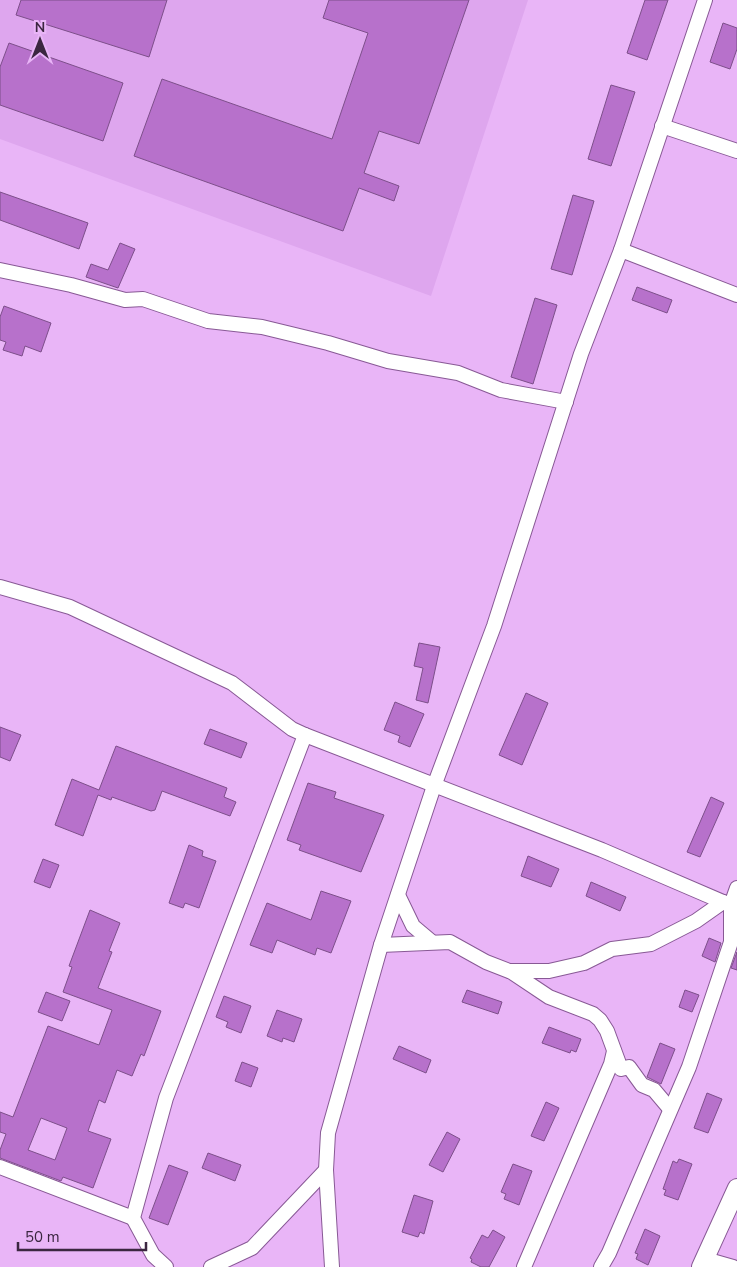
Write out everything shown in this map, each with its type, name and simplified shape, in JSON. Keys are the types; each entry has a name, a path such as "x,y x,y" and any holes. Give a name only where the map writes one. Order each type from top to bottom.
{"street":[{"path":"332,1267 326,1170 328,1133 381,945 434,786 494,626 581,354 621,250 705,0"},
{"path":"662,126 737,151"},
{"path":"621,250 737,295"},
{"path":"0,270 71,285 125,300 143,299 208,321 262,327 328,342 388,360 458,373 501,390 566,402"},
{"path":"0,587 70,607 232,683 292,729 305,735 602,850 730,905"},
{"path":"133,1218 166,1098 305,735"},
{"path":"601,1267 609,1253 689,1068 731,942 730,905 737,888"},
{"path":"398,895 413,926 432,942"},
{"path":"509,971 549,971 584,963 612,949 651,944 730,905"},
{"path":"381,945 450,942 486,962 509,971 549,997 593,1014 608,1031 615,1061 524,1267"},
{"path":"615,1061 629,1067 642,1086 654,1090 670,1109"},
{"path":"0,1167 133,1218 153,1255 166,1267"},
{"path":"211,1267 220,1265 252,1248 326,1170"},
{"path":"733,1267 703,1263 737,1188"}],"shaded area":[{"path":"0,0 528,0 431,296 0,139"}],"building":[{"path":"21,0 167,0 149,57 16,15"},
{"path":"329,0 469,0 419,144 379,131 364,173 399,186 394,201 359,188 343,231 134,156 162,79 332,139 368,33 323,18"},
{"path":"645,0 668,0 647,60 627,53"},
{"path":"723,23 737,28 737,49 730,69 710,62"},
{"path":"9,43 123,83 103,141 0,105 0,67"},
{"path":"611,85 635,92 611,166 588,159"},
{"path":"0,192 88,223 79,249 0,220"},
{"path":"573,195 594,201 572,275 551,269"},
{"path":"120,243 135,249 118,288 86,277 91,264 108,270"},
{"path":"637,287 672,300 667,313 632,300"},
{"path":"535,298 557,305 533,384 511,377"},
{"path":"4,306 51,323 41,352 25,346 22,356 3,350 6,342 0,340 0,317"},
{"path":"419,643 440,647 428,703 416,700 423,668 414,666"},
{"path":"526,693 548,703 522,765 499,755"},
{"path":"395,702 424,714 410,747 398,742 400,736 384,730"},
{"path":"0,727 21,735 10,761 0,757"},
{"path":"210,729 247,743 241,758 204,744"},
{"path":"116,746 227,788 224,797 236,802 230,816 162,791 155,810 151,811 112,797 111,800 98,795 83,836 55,825 72,779 99,790"},
{"path":"308,783 336,792 334,798 384,815 361,872 299,850 301,845 287,840"},
{"path":"711,797 724,803 700,857 687,852"},
{"path":"189,845 203,851 202,856 216,861 199,908 185,903 183,908 169,903"},
{"path":"528,856 559,869 551,887 521,876"},
{"path":"43,859 59,865 50,888 34,882"},
{"path":"591,882 626,897 620,911 586,896"},
{"path":"321,891 351,901 331,953 317,948 315,955 277,940 272,953 250,945 267,903 311,920"},
{"path":"90,910 120,923 109,951 112,952 98,988 161,1011 144,1056 141,1054 132,1076 117,1070 105,1103 99,1100 88,1131 111,1139 93,1188 63,1177 61,1181 0,1158 0,1150 6,1134 0,1132 0,1112 13,1117 48,1026 99,1045 112,1010 63,992 72,967 69,966","holes":["41,1118 67,1128 55,1160 28,1150"]},
{"path":"709,938 721,943 715,962 702,956"},
{"path":"737,952 737,970 731,968"},
{"path":"467,990 502,1002 498,1014 462,1002"},
{"path":"685,990 699,995 692,1012 679,1007"},
{"path":"46,992 70,1001 62,1021 38,1012"},
{"path":"224,996 251,1006 241,1033 226,1027 228,1022 216,1017"},
{"path":"277,1010 302,1019 294,1042 283,1038 282,1042 267,1036"},
{"path":"549,1027 581,1039 576,1052 571,1050 570,1053 542,1043"},
{"path":"660,1043 675,1049 661,1084 647,1077"},
{"path":"399,1046 431,1060 426,1073 393,1059"},
{"path":"242,1062 258,1068 251,1087 235,1081"},
{"path":"707,1093 722,1099 708,1133 694,1128"},
{"path":"546,1102 559,1108 544,1141 531,1136"},
{"path":"447,1132 460,1139 443,1172 429,1165"},
{"path":"208,1153 241,1165 235,1181 202,1168"},
{"path":"679,1159 692,1164 678,1200 664,1195 666,1190 663,1189 673,1161 677,1163"},
{"path":"513,1164 532,1171 519,1205 504,1199 506,1194 501,1192"},
{"path":"169,1165 188,1172 168,1225 149,1218"},
{"path":"414,1195 433,1201 424,1234 420,1232 418,1237 402,1232"},
{"path":"645,1229 660,1236 648,1265 636,1259 638,1254 635,1253"},
{"path":"493,1230 505,1237 489,1267 481,1267 471,1262 472,1259 470,1258 482,1235 488,1238"}]}
